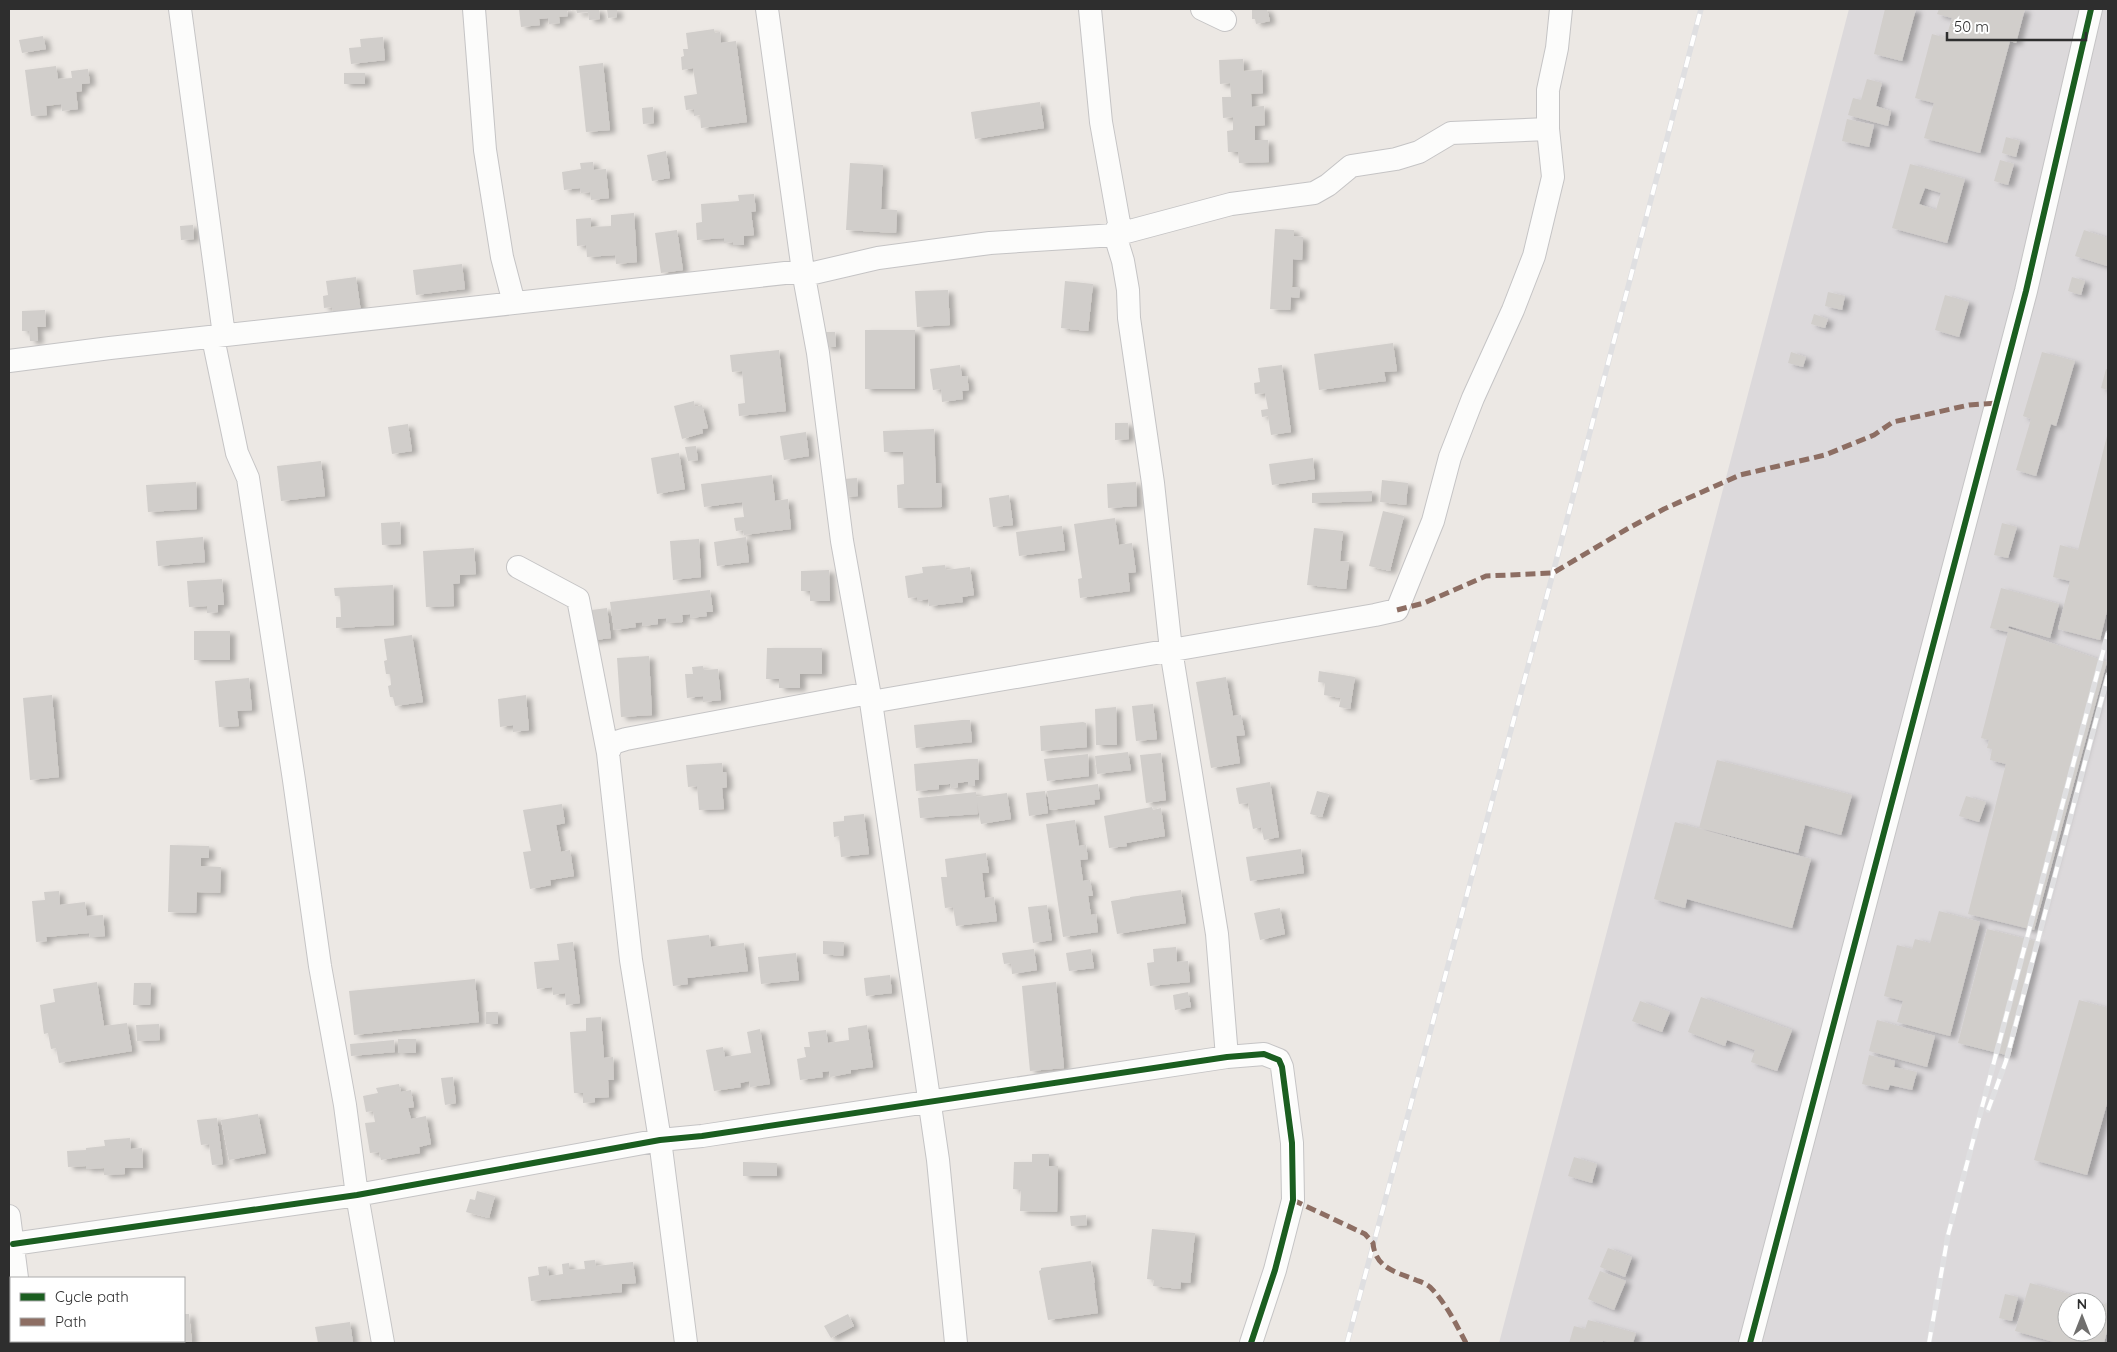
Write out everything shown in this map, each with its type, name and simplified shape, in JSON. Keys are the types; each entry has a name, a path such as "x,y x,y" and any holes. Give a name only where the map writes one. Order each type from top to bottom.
{"street":[{"path":"180,9 218,336 237,453 248,478 319,957 383,1343"},
{"path":"474,9 485,150 502,257 514,303"},
{"path":"767,9 804,273 818,353 842,540 870,697 938,1160 956,1343"},
{"path":"1090,9 1100,122 1119,223 1115,235 1123,261 1128,290 1129,318 1153,483 1171,650 1217,934 1227,1057"},
{"path":"1202,9 1224,20"},
{"path":"608,753 612,743 626,739 870,697 1171,650 1397,610 1432,521 1450,457 1466,415 1513,310 1534,256 1553,177 1548,129 1548,90 1557,48 1561,9"},
{"path":"1750,1343 2024,301 2091,9"},
{"path":"9,361 514,303 804,273 878,258 990,243 1115,235 1231,204 1314,194 1328,186 1351,166 1396,159 1419,152 1451,133 1548,129"},
{"path":"518,567 578,599 608,753 628,943 660,1140 686,1343"},
{"path":"12,1244 357,1195 660,1140 702,1136 1227,1057 1264,1054 1280,1060 1282,1066 1292,1143 1293,1200 1275,1270 1251,1343"},
{"path":"9,1216 17,1277"}],"shaded area":[{"path":"1849,9 2108,9 2108,1343 1499,1343"}],"building":[{"path":"519,9 572,10 567,11 568,16 559,17 560,23 549,24 548,18 539,19 540,25 521,27"},
{"path":"576,9 599,9 600,19 589,20 588,12 577,13"},
{"path":"607,9 617,9 617,17 608,18"},
{"path":"1252,9 1267,9 1270,21 1256,24 1255,19 1252,19"},
{"path":"1885,9 1916,9 1902,61 1874,54"},
{"path":"1939,9 2025,9 2016,43 2010,41 1980,153 1924,138 1934,103 1915,98 1932,34 1946,38 1952,18 1937,14"},
{"path":"714,29 715,33 720,32 721,43 736,41 747,122 701,128 700,115 694,116 694,109 686,110 684,96 697,94 693,68 682,70 681,57 684,56 683,49 688,49 686,33"},
{"path":"43,36 46,49 22,53 19,40"},
{"path":"383,37 385,60 351,64 349,48 361,47 360,39"},
{"path":"1243,59 1244,71 1262,70 1263,93 1251,94 1252,107 1264,106 1265,125 1255,126 1255,140 1268,140 1269,162 1239,163 1238,152 1228,152 1227,131 1233,130 1233,117 1223,118 1222,97 1231,97 1230,83 1220,84 1219,60"},
{"path":"603,63 610,130 586,132 579,66"},
{"path":"56,66 58,79 72,78 71,71 88,69 90,83 82,84 82,91 76,92 78,109 62,111 61,104 46,106 47,115 31,116 25,70"},
{"path":"344,73 365,73 365,84 344,84"},
{"path":"1867,79 1882,83 1876,106 1891,111 1888,126 1848,115 1853,98 1861,100"},
{"path":"1040,102 1044,128 975,139 971,112"},
{"path":"653,107 654,123 643,124 642,108"},
{"path":"1847,119 1874,125 1869,147 1842,141"},
{"path":"2006,137 2020,141 2016,157 2002,153"},
{"path":"666,151 670,178 652,181 647,155"},
{"path":"2000,160 2014,164 2008,185 1994,181"},
{"path":"593,162 594,170 606,169 609,198 591,200 590,192 581,193 580,188 564,190 562,172 581,169 580,163"},
{"path":"850,163 883,165 881,209 897,210 896,233 846,230"},
{"path":"1910,164 1965,179 1947,243 1892,228","holes":["1925,188 1941,193 1936,210 1919,204"]},
{"path":"754,194 756,211 751,212 754,235 744,236 744,245 733,245 733,242 724,243 724,238 697,240 696,223 702,222 701,204 739,201 738,195"},
{"path":"634,213 637,262 616,264 615,255 587,257 586,245 577,246 576,219 591,218 591,227 611,226 611,215"},
{"path":"193,225 194,239 181,240 180,226"},
{"path":"1275,229 1294,230 1294,236 1303,237 1302,260 1293,259 1292,287 1300,287 1299,298 1291,297 1290,310 1270,309"},
{"path":"677,230 683,270 661,273 655,233"},
{"path":"2084,230 2108,238 2107,266 2075,256"},
{"path":"462,264 465,289 416,295 413,270"},
{"path":"356,277 361,312 333,316 332,307 324,308 323,296 328,295 326,281"},
{"path":"2072,277 2085,281 2081,295 2068,291"},
{"path":"1065,281 1093,284 1088,331 1061,328"},
{"path":"948,290 950,325 917,327 915,291"},
{"path":"1828,292 1845,296 1842,310 1825,306"},
{"path":"1945,295 1969,302 1959,337 1935,330"},
{"path":"45,310 46,327 37,327 38,341 30,341 29,331 22,331 22,311"},
{"path":"1814,314 1828,319 1825,328 1811,324"},
{"path":"865,330 915,330 915,389 865,389"},
{"path":"824,332 835,332 836,347 825,347"},
{"path":"1393,343 1397,371 1384,372 1386,381 1319,390 1314,354"},
{"path":"779,350 786,411 739,416 738,404 745,403 742,371 732,372 730,355"},
{"path":"1791,352 1806,357 1803,367 1788,363"},
{"path":"2042,352 2075,361 2056,426 2051,424 2036,476 2016,470 2031,419 2023,416"},
{"path":"960,365 962,376 967,376 969,390 962,391 963,399 942,402 941,389 933,390 930,369"},
{"path":"1282,365 1291,432 1271,435 1268,416 1262,417 1261,410 1268,409 1265,393 1255,394 1254,383 1260,382 1258,368"},
{"path":"2106,369 2108,370 2108,390 2101,388"},
{"path":"694,401 695,407 702,405 708,428 702,429 703,433 682,439 674,406"},
{"path":"1115,423 1128,423 1129,439 1115,440"},
{"path":"408,424 412,451 392,454 388,427"},
{"path":"934,429 936,483 941,483 942,507 898,508 897,485 904,484 903,452 884,452 883,431"},
{"path":"806,432 809,456 784,460 780,436"},
{"path":"2108,432 2108,607 2100,640 2058,629 2070,581 2053,577 2060,545 2078,550"},
{"path":"696,446 698,460 688,461 685,447"},
{"path":"679,453 685,489 657,494 651,458"},
{"path":"1313,458 1315,479 1272,485 1269,464"},
{"path":"321,461 325,496 281,501 277,466"},
{"path":"772,475 775,501 788,499 791,529 744,535 743,530 736,531 734,518 744,517 742,502 704,507 701,484"},
{"path":"857,478 858,496 844,497 843,479"},
{"path":"1382,480 1408,483 1406,505 1380,502"},
{"path":"196,482 197,509 148,512 146,485"},
{"path":"1136,482 1137,506 1108,508 1107,484"},
{"path":"1372,491 1372,501 1312,503 1312,493"},
{"path":"1009,495 1013,525 993,527 989,498"},
{"path":"1383,511 1404,516 1390,571 1369,566"},
{"path":"1115,518 1119,545 1132,543 1136,572 1128,573 1130,591 1080,598 1078,579 1082,578 1074,524"},
{"path":"400,522 401,544 382,545 381,523"},
{"path":"2002,523 2017,527 2008,558 1994,555"},
{"path":"1062,526 1065,550 1019,556 1016,532"},
{"path":"1314,528 1343,531 1340,561 1349,562 1346,589 1307,585"},
{"path":"203,537 205,562 158,566 156,541"},
{"path":"746,537 749,562 717,566 714,542"},
{"path":"699,539 701,577 673,580 670,541"},
{"path":"474,548 476,574 460,575 460,583 453,584 454,606 426,607 423,551"},
{"path":"945,565 946,570 970,567 974,595 962,597 963,602 929,606 928,599 917,601 917,597 908,598 905,576 923,573 922,567"},
{"path":"829,570 830,601 810,601 810,591 801,591 801,571"},
{"path":"222,579 224,605 218,605 218,612 207,613 207,606 189,607 187,581"},
{"path":"393,585 394,625 336,628 336,617 341,617 340,596 335,596 334,588"},
{"path":"2001,588 2059,604 2050,638 2009,626 2008,628 2107,662 2034,930 1968,914 2006,764 1990,760 1992,749 1987,748 1989,740 1981,738 2008,632 1990,628"},
{"path":"710,590 713,612 706,612 707,616 690,618 690,614 682,615 683,622 666,623 666,618 658,619 658,624 643,626 642,622 635,623 636,627 614,630 610,602"},
{"path":"607,608 611,638 587,641 584,611"},
{"path":"194,631 230,631 230,660 194,660"},
{"path":"412,635 423,702 395,706 393,697 390,697 388,686 391,685 390,674 386,674 384,661 387,660 384,639"},
{"path":"767,648 822,648 822,674 800,674 800,688 779,688 779,679 766,679"},
{"path":"649,656 652,715 621,717 617,658"},
{"path":"703,666 704,670 718,669 721,700 703,702 703,696 687,698 685,674 693,674 692,667"},
{"path":"1319,671 1355,677 1350,709 1339,707 1341,698 1324,695 1325,683 1318,682"},
{"path":"1226,677 1233,716 1241,715 1245,735 1236,736 1240,763 1211,768 1196,682"},
{"path":"249,678 252,710 237,711 239,726 219,727 215,681"},
{"path":"52,695 59,777 30,780 23,698"},
{"path":"526,695 529,730 513,732 513,725 500,727 498,699"},
{"path":"1153,704 1157,739 1136,741 1132,706"},
{"path":"1116,707 1117,745 1096,745 1095,709"},
{"path":"970,720 972,742 916,748 914,725"},
{"path":"1086,723 1087,747 1041,751 1040,726"},
{"path":"1128,752 1131,770 1097,774 1095,756"},
{"path":"1161,753 1166,800 1146,803 1140,755"},
{"path":"1088,754 1089,776 1047,781 1044,759"},
{"path":"978,759 979,780 975,780 975,786 968,786 968,782 964,782 958,783 958,787 951,788 949,784 939,785 939,789 916,791 914,764"},
{"path":"1717,760 1852,795 1841,835 1805,825 1798,853 1699,828"},
{"path":"722,763 723,772 726,772 727,787 722,788 724,809 699,810 697,786 688,787 686,765"},
{"path":"1270,782 1279,837 1264,840 1261,827 1253,829 1248,803 1239,804 1236,788"},
{"path":"1098,784 1100,799 1094,800 1095,804 1050,810 1047,791"},
{"path":"1045,791 1048,813 1029,816 1026,793"},
{"path":"1317,791 1329,794 1322,817 1310,814"},
{"path":"976,792 976,797 1007,793 1011,819 981,824 977,803 978,814 920,818 918,798"},
{"path":"1966,796 1986,802 1979,822 1959,816"},
{"path":"562,804 565,823 556,825 561,852 570,850 574,876 550,880 551,885 530,889 523,852 531,851 523,810"},
{"path":"1152,807 1153,810 1161,808 1165,836 1126,843 1127,846 1109,848 1104,816"},
{"path":"864,814 869,854 841,857 839,836 834,837 833,822 844,821 844,816"},
{"path":"1075,820 1079,846 1086,845 1088,859 1080,860 1083,881 1090,880 1093,896 1088,896 1091,915 1096,914 1098,932 1063,937 1046,824"},
{"path":"1675,822 1811,859 1792,928 1687,899 1685,908 1654,899"},
{"path":"170,845 209,846 209,858 201,858 201,866 221,867 220,893 197,892 196,913 168,912"},
{"path":"1301,849 1304,873 1250,881 1246,857"},
{"path":"986,853 989,873 982,873 985,898 994,897 997,921 956,926 953,907 945,908 941,877 947,877 945,859"},
{"path":"1181,890 1186,923 1117,934 1111,901"},
{"path":"59,891 60,905 85,902 87,916 103,915 105,936 90,937 89,933 46,937 47,941 36,942 32,901 45,900 44,892"},
{"path":"1047,905 1052,940 1033,943 1028,907"},
{"path":"1280,908 1285,934 1260,940 1254,913"},
{"path":"1939,911 1980,922 1950,1036 1897,1022 1903,1001 1884,996 1897,945 1912,949 1915,939 1930,943"},
{"path":"1987,929 2039,942 2010,1056 1958,1043"},
{"path":"709,935 711,947 744,943 748,971 687,978 688,984 673,986 667,940"},
{"path":"823,941 844,942 843,956 823,954"},
{"path":"573,942 580,1003 566,1005 565,993 553,995 552,987 537,989 534,962 559,960 557,944"},
{"path":"1176,947 1177,962 1188,961 1190,982 1150,986 1147,963 1154,962 1153,949"},
{"path":"1034,949 1037,970 1012,974 1011,963 1004,964 1002,953"},
{"path":"1091,949 1094,968 1069,971 1066,953"},
{"path":"796,953 799,980 761,984 758,957"},
{"path":"890,975 892,993 866,996 864,978"},
{"path":"475,979 479,1022 354,1035 349,991"},
{"path":"97,982 104,1026 127,1023 132,1051 59,1063 56,1048 51,1049 48,1033 44,1034 40,1005 55,1002 53,989"},
{"path":"1056,982 1064,1068 1030,1071 1022,986"},
{"path":"134,983 151,983 150,1005 133,1005"},
{"path":"1188,992 1191,1007 1175,1010 1173,995"},
{"path":"1701,997 1792,1030 1777,1071 1751,1062 1755,1050 1727,1040 1725,1046 1688,1032"},
{"path":"2079,1000 2108,1008 2108,1100 2087,1175 2034,1160"},
{"path":"1640,1001 1670,1012 1662,1032 1632,1021"},
{"path":"486,1012 498,1012 498,1024 486,1024"},
{"path":"601,1017 604,1058 613,1057 614,1080 608,1080 609,1097 595,1098 595,1102 583,1103 583,1093 574,1093 570,1032 586,1031 586,1018"},
{"path":"1877,1020 1935,1036 1927,1067 1869,1051"},
{"path":"159,1024 160,1040 137,1041 136,1025"},
{"path":"867,1025 873,1067 851,1070 851,1073 830,1077 829,1071 822,1072 823,1077 800,1080 797,1059 806,1057 804,1047 810,1047 808,1032 826,1030 828,1043 849,1040 848,1028"},
{"path":"760,1029 770,1084 750,1087 749,1081 740,1083 741,1087 714,1091 706,1050 723,1047 725,1057 751,1053 747,1032"},
{"path":"398,1039 416,1039 416,1053 398,1053"},
{"path":"394,1040 395,1052 351,1056 350,1044"},
{"path":"1869,1055 1895,1061 1894,1067 1917,1072 1912,1090 1890,1085 1888,1090 1862,1084"},
{"path":"453,1077 456,1103 445,1105 441,1078"},
{"path":"399,1084 401,1092 411,1090 414,1107 408,1108 411,1119 426,1116 431,1144 419,1147 420,1153 381,1160 379,1152 370,1153 365,1123 375,1122 373,1111 366,1112 363,1096 378,1093 376,1088"},
{"path":"258,1114 266,1153 229,1160 221,1120"},
{"path":"217,1118 223,1164 212,1165 209,1144 201,1145 197,1120"},
{"path":"130,1138 131,1149 142,1148 143,1168 125,1168 125,1174 104,1175 104,1168 68,1167 67,1151 105,1146 104,1140"},
{"path":"1032,1154 1049,1154 1049,1166 1058,1166 1057,1212 1020,1211 1021,1190 1013,1189 1014,1162 1032,1162"},
{"path":"1574,1157 1597,1164 1592,1183 1568,1176"},
{"path":"743,1162 777,1163 777,1176 743,1176"},
{"path":"477,1191 495,1196 489,1218 466,1212 470,1199 475,1200"},
{"path":"1086,1215 1087,1225 1071,1226 1070,1216"},
{"path":"1152,1229 1195,1233 1190,1283 1181,1282 1180,1289 1153,1286 1154,1280 1147,1279"},
{"path":"1608,1248 1632,1257 1625,1277 1600,1267"},
{"path":"595,1260 596,1266 633,1262 636,1283 622,1284 622,1292 531,1301 528,1277 539,1275 538,1267 547,1266 549,1276 563,1274 562,1264 569,1263 569,1270 585,1269 584,1261"},
{"path":"1091,1261 1098,1313 1048,1320 1039,1271 1041,1268"},
{"path":"1600,1271 1626,1281 1614,1310 1588,1299"},
{"path":"2030,1283 2062,1292 2057,1292 2057,1342 2104,1342 2057,1343 2015,1331"},
{"path":"2005,1294 2018,1297 2012,1321 1999,1318"},
{"path":"2107,1305 2108,1305 2107,1331"},
{"path":"185,1314 189,1314 192,1343 129,1343 185,1342"},
{"path":"848,1314 854,1326 831,1338 824,1326"},
{"path":"1588,1320 1636,1333 1633,1343 1603,1341 1603,1343 1569,1343 1574,1326 1585,1329"},
{"path":"350,1322 353,1343 318,1343 315,1327"}],"railway":[{"path":"1347,1343 1553,573 1701,9"},
{"path":"1929,1343 1948,1235 2108,633"},
{"path":"1988,1110 2006,1061 2108,675"}],"marked path":[{"path":"1397,610 1424,603 1486,576 1553,573 1664,509 1740,475 1825,455 1874,435 1893,422 1969,405 1997,403"},
{"path":"1293,1200 1365,1234 1373,1243 1382,1264 1429,1286 1446,1307 1466,1343"}],"cycle path":[{"path":"1750,1343 2026,291 2091,9"},
{"path":"13,1244 357,1195 660,1140 702,1136 1227,1057 1264,1054 1279,1060 1282,1067 1292,1143 1293,1200 1275,1270 1251,1343"}]}
